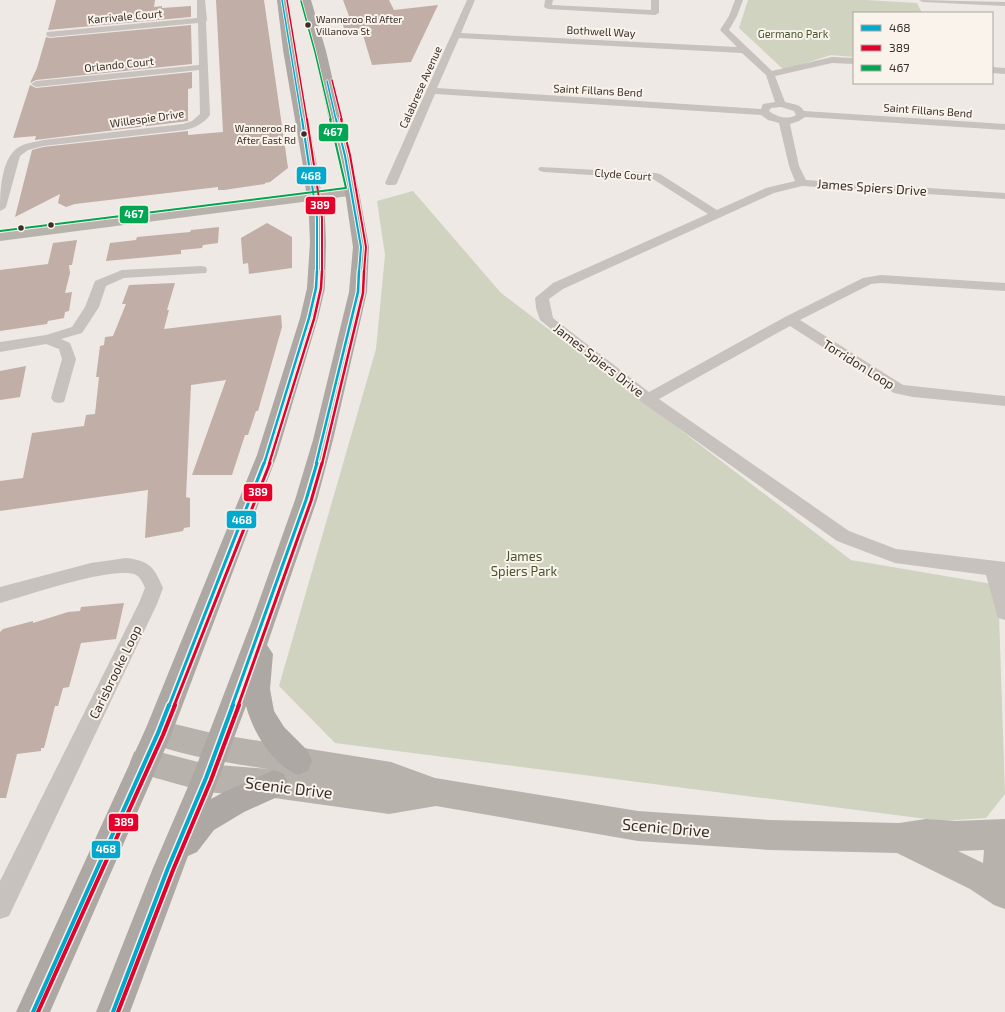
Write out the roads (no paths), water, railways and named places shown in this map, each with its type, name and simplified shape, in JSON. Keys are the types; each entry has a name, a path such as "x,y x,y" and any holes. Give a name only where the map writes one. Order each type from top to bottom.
{"highway":[{"path":"33,1012 158,733 267,455 306,325 316,281 318,242 314,197 282,0"},
{"path":"113,1012 168,868 206,778 216,747 265,618 313,478 342,365 358,292 361,247 352,192 320,51 306,0"},
{"path":"291,62 303,64 310,63 313,60 306,27 310,16"},
{"path":"265,618 256,685 257,703 265,722 277,740 298,760"},
{"path":"168,868 204,820 234,802 274,784"}],"street":[{"name":"Willespie Drive","path":"0,207 15,155 24,148 43,142 185,127 196,123 205,115 203,20 201,0"},
{"name":"Calabrese Avenue","path":"391,183 471,0"},
{"path":"549,0 548,6 655,13 655,0"},
{"path":"601,9 602,0"},
{"path":"739,0 724,30 770,74 781,104"},
{"path":"924,2 1005,4"},
{"name":"Karrivale Court","path":"50,34 203,20"},
{"name":"Bothwell Way","path":"456,35 745,50"},
{"path":"770,74 785,72 814,63 832,60 853,61"},
{"name":"Orlando Court","path":"36,84 203,67"},
{"path":"993,70 1005,71"},
{"name":"Saint Fillans Bend","path":"432,92 764,112"},
{"path":"781,104 794,107 801,114 798,119 784,121 772,118 764,112 767,106 781,104"},
{"name":"Saint Fillans Bend","path":"801,114 1005,127"},
{"path":"784,121 794,166 802,183"},
{"name":"Clyde Court","path":"544,169 656,176 716,214"},
{"name":"James Spiers Drive","path":"1005,196 802,183 770,190 558,286 542,298 543,308 547,320 648,399 843,536 894,556 1000,570 1005,612"},
{"path":"0,236 352,192"},
{"path":"0,347 47,339 77,330 92,307 100,284 122,274 201,270"},
{"path":"648,399 790,320 868,281 881,279 1005,287"},
{"name":"Torridon Loop","path":"790,320 899,388 913,392 1005,401"},
{"path":"47,339 65,346 69,359 59,398"},
{"name":"Carisbrooke Loop","path":"0,595 91,570 124,564 138,567 148,574 154,588 148,604 0,907"},
{"name":"Scenic Drive","path":"158,733 216,747 391,776 435,792 638,826 770,835 899,838 926,834 956,836 1005,834"},
{"name":"Scenic Drive","path":"144,762 206,778 274,784 389,800 435,792"},
{"name":"Scenic Drive","path":"899,838 981,878 1005,894"},
{"path":"1005,838 998,855 1001,874 1005,884"}],"place":[{"name":"Wanneroo Rd After Villanova St","path":"308,25"},
{"name":"Wanneroo Rd After East Rd","path":"304,134"}],"park label":[{"name":"Germano Park","path":"793,33"},
{"name":"James Spiers Park","path":"524,564"}]}
